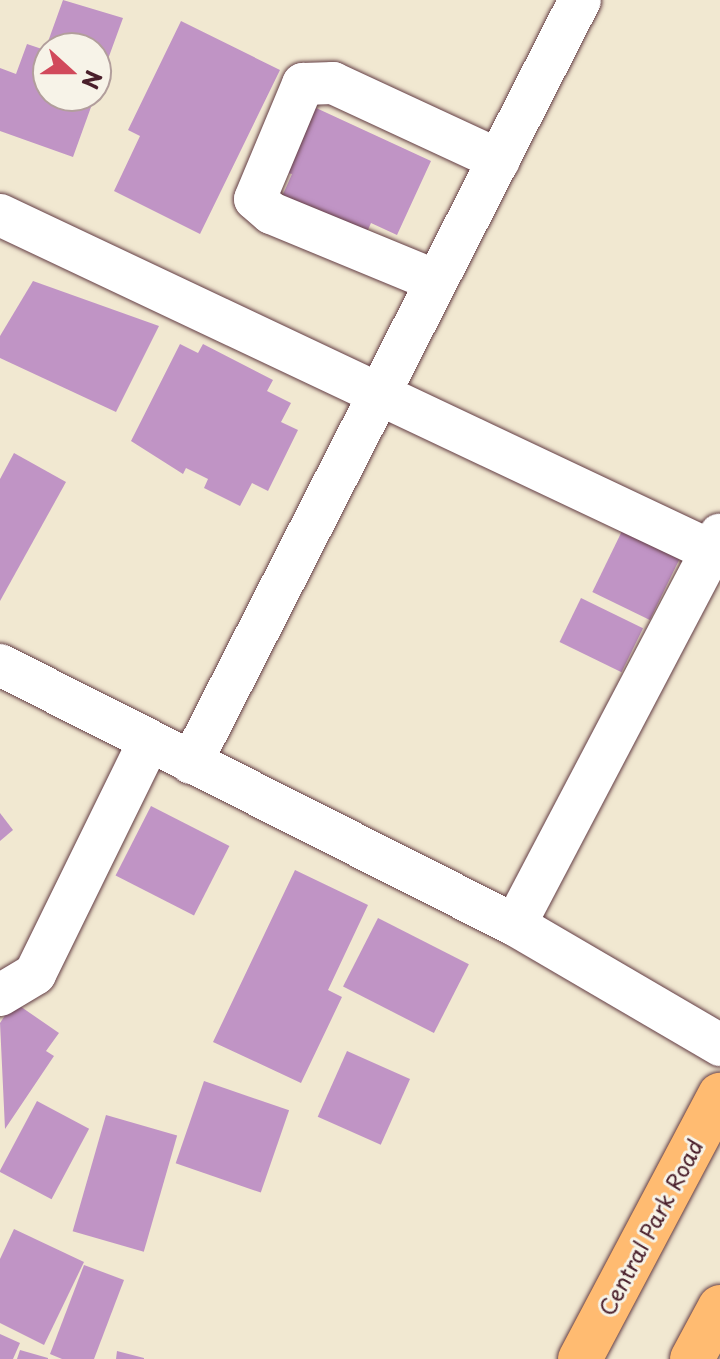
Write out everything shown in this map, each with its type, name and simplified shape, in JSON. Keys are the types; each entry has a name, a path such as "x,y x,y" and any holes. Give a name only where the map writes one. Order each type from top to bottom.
{"main road":[{"name":"Central Park Road","path":"580,1359 720,1095"},
{"path":"692,1359 720,1307"}],"street":[{"path":"191,763 580,0"},
{"path":"436,281 271,213 255,199 303,84 333,83 499,160"},
{"path":"0,215 160,295 377,395 716,543 515,925"},
{"path":"0,241 152,314 160,295"},
{"path":"0,665 515,925 720,1045"},
{"path":"0,995 35,974 149,741"}],"building":[{"path":"63,0 123,18 112,48 112,32 51,32"},
{"path":"181,21 280,70 200,234 114,191 140,136 128,130"},
{"path":"27,44 32,46 32,112 89,112 73,157 0,131 0,68 16,74"},
{"path":"314,107 431,161 397,235 371,223 364,239 280,201 292,174 284,172"},
{"path":"33,281 159,326 116,412 0,358 0,336"},
{"path":"180,344 198,353 203,344 273,380 267,391 291,403 281,422 298,430 268,491 252,483 240,506 204,488 208,479 186,468 183,474 131,441"},
{"path":"14,453 66,482 0,601 0,479"},
{"path":"623,529 681,557 650,620 592,592"},
{"path":"581,598 643,628 622,672 560,642"},
{"path":"151,806 229,846 194,915 116,875"},
{"path":"0,813 13,830 0,841"},
{"path":"295,870 368,905 328,990 342,997 301,1083 213,1042"},
{"path":"378,918 469,964 434,1033 343,987"},
{"path":"14,1002 59,1033 46,1051 54,1056 5,1129 0,1023"},
{"path":"347,1051 410,1079 381,1145 318,1117"},
{"path":"204,1081 289,1110 261,1193 176,1163"},
{"path":"37,1101 89,1129 52,1199 0,1172"},
{"path":"106,1115 177,1135 144,1252 73,1231"},
{"path":"14,1229 84,1262 44,1345 0,1323 0,1259"},
{"path":"84,1265 124,1280 94,1359 62,1359 50,1354"},
{"path":"0,1334 20,1343 13,1359 0,1359"},
{"path":"20,1350 48,1358 48,1359 17,1359"},
{"path":"117,1351 144,1358 144,1359 116,1359"}]}
